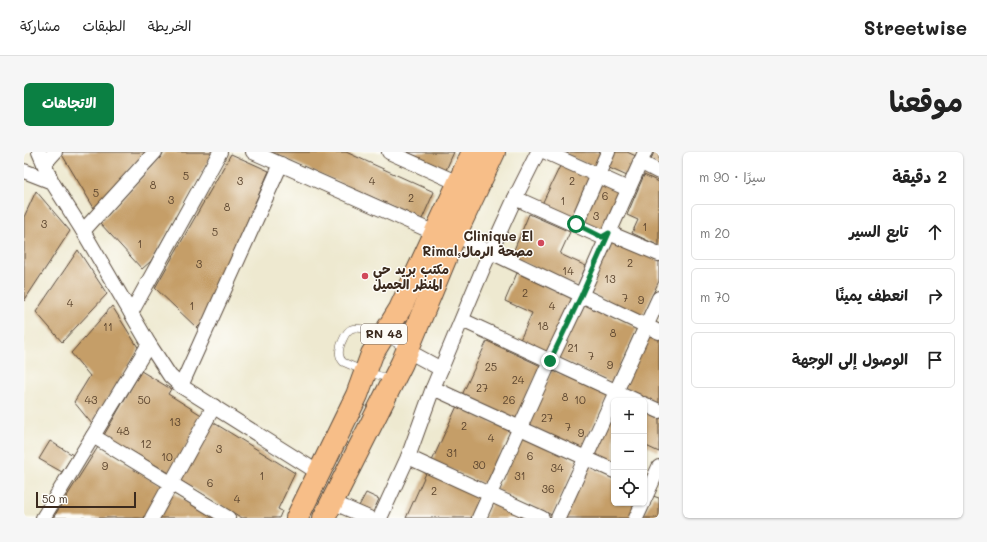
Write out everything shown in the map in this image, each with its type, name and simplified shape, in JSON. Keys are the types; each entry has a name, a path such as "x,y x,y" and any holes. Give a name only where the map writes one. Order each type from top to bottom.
{"main road":[{"name":"RN 48","path":"328,510 408,351 445,234 458,183 473,152"},
{"name":"RN 48","path":"297,518 357,395 372,354 494,152"}],"street":[{"path":"55,152 42,158 52,182 83,231 149,344 170,376 181,386 319,473"},
{"path":"83,231 155,152"},
{"path":"132,313 220,152"},
{"path":"253,152 490,252 659,332"},
{"path":"389,152 458,183"},
{"path":"380,518 408,457 433,388 490,252 538,152"},
{"path":"546,152 628,189"},
{"path":"576,224 608,152"},
{"path":"479,518 581,296 642,155 659,172"},
{"path":"181,386 281,164"},
{"path":"24,171 52,182"},
{"path":"515,198 576,224 602,237 609,233"},
{"path":"609,233 659,254"},
{"path":"558,518 659,298"},
{"path":"462,320 630,398"},
{"path":"43,518 149,344"},
{"path":"408,351 441,369"},
{"path":"433,388 612,470"},
{"path":"647,405 659,411"},
{"path":"152,518 214,406"},
{"path":"93,436 228,518"},
{"path":"408,457 542,518"},
{"path":"651,487 659,467"},
{"path":"636,518 642,506"},
{"path":"328,510 369,518"}],"lane":[{"path":"394,380 366,372 346,363 340,358 339,351 345,335 351,330 358,328 382,336 408,351"}],"building":[{"path":"146,152 94,208 61,153"},
{"path":"165,152 213,152 151,261 142,269 100,223"},
{"path":"270,152 346,152 434,192 422,219"},
{"path":"407,152 454,152 446,170"},
{"path":"566,152 604,152 597,169 565,154"},
{"path":"611,152 627,152 636,156 627,176 605,166"},
{"path":"654,152 659,152 659,166 650,162"},
{"path":"231,154 269,171 203,322 197,328 155,288"},
{"path":"561,164 593,179 575,219 542,204"},
{"path":"644,175 659,182 659,246 632,233 638,220 627,215"},
{"path":"599,181 621,191 602,231 581,221"},
{"path":"36,191 70,231 24,301 24,217"},
{"name":"Clinique El Rimal,مصحة الرمال","path":"529,214 570,232 560,254 586,266 577,287 511,257"},
{"path":"612,240 659,261 659,281 642,317 588,292"},
{"path":"78,250 107,294 62,342 36,312"},
{"path":"517,273 572,298 547,353 520,340 532,313 505,301"},
{"path":"583,303 637,328 612,383 558,358"},
{"path":"112,306 139,349 92,424 74,402 90,376 71,353"},
{"path":"648,333 659,338 659,404 623,387"},
{"path":"487,341 541,366 516,420 462,395"},
{"path":"552,370 607,395 582,450 527,425"},
{"path":"141,371 171,389 168,394 203,416 171,474 104,435"},
{"path":"457,406 511,431 486,485 432,461"},
{"path":"647,413 659,419 659,452 647,446"},
{"path":"611,415 611,464 593,455"},
{"path":"211,421 295,473 278,509 282,511 279,518 242,518 178,479"},
{"path":"522,436 577,461 552,515 497,490"},
{"path":"50,441 73,455 62,472 39,459"},
{"path":"98,447 164,487 145,518 53,518"},
{"path":"588,466 611,477 611,506 636,506 630,518 564,518"},
{"path":"427,471 481,496 472,518 406,518"},
{"path":"171,492 214,518 157,518"},
{"path":"366,493 379,499 373,512 359,506"},
{"path":"653,496 659,498 659,518 643,518"},
{"path":"492,501 529,518 485,518"}],"place":[{"name":"Clinique El Rimal,مصحة الرمال","path":"541,243"},
{"name":"مكتب بريد حي المنظر الجميل","path":"365,276"}],"route":[{"path":"550,361 609,233 602,237 576,224"}]}
